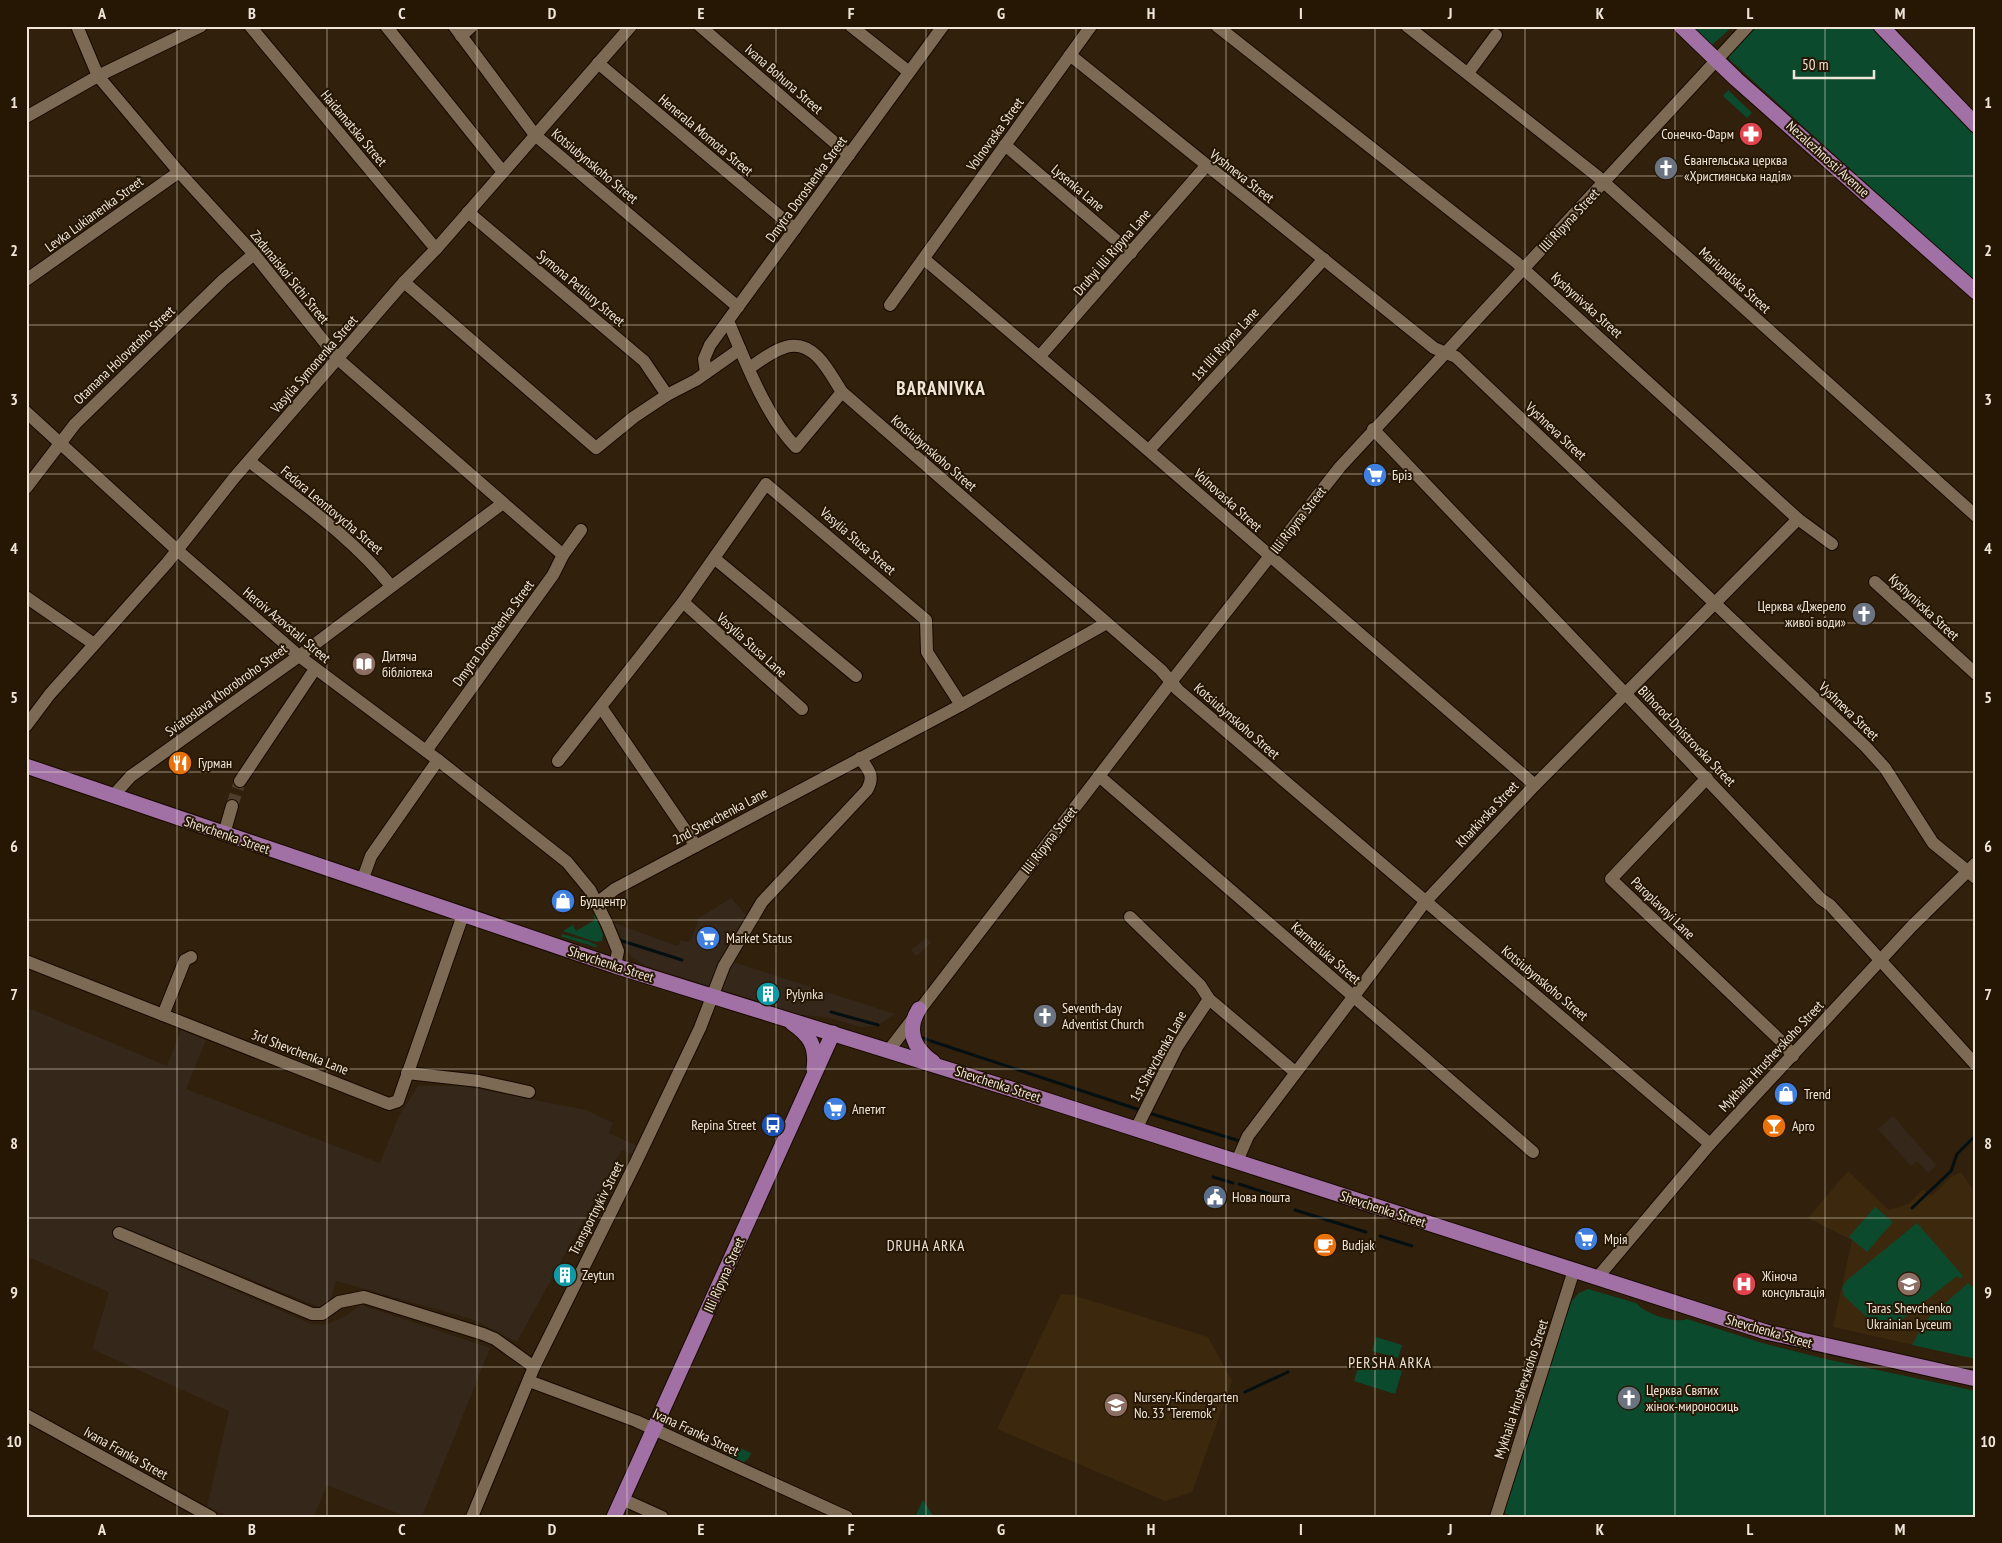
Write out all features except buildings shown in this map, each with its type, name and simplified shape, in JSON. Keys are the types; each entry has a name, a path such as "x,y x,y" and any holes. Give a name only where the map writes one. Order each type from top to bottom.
{"main road":[{"name":"Nezalezhnosti Avenue","path":"1681,26 1736,79 1976,292"},
{"path":"1881,26 1976,125"},
{"name":"Shevchenka Street","path":"26,766 615,966 833,1032 1774,1334 1976,1379"},
{"path":"920,1009 913,1023 914,1040 923,1054 940,1066"},
{"path":"780,1017 805,1033 811,1041 815,1060 810,1084"},
{"name":"Illi Ripyna Street","path":"614,1517 655,1430 833,1032"}],"street":[{"name":"Zadunaiskoi Sichi Street","path":"77,26 98,76 179,172 254,254 338,359 563,555"},
{"path":"26,117 98,76 201,26"},
{"name":"Haidamatska Street","path":"250,26 436,249"},
{"path":"386,26 503,172"},
{"path":"458,31 472,26"},
{"name":"Vasylia Symonenka Street","path":"26,726 50,694 177,550 249,461 404,282 436,249 631,26"},
{"name":"Ivana Bohuna Street","path":"700,26 849,155"},
{"path":"851,26 909,72"},
{"name":"Dmytra Doroshenka Street","path":"706,373 704,359 710,345 943,26"},
{"name":"Volnovaska Street","path":"890,305 1091,26"},
{"name":"Kyshynivska Street","path":"1217,26 1524,269 1798,519 1832,544"},
{"name":"Mariupolska Street","path":"1407,26 1604,183 1976,516"},
{"name":"Illi Ripyna Street","path":"889,1050 1171,682 1373,429 1524,269 1748,26"},
{"name":"Kotsiubynskoho Street","path":"458,31 535,135 738,307"},
{"path":"1468,73 1496,35"},
{"name":"Vyshneva Street","path":"1070,55 1434,348 1456,357 1716,602 1866,747 1885,768 1933,843 1973,870"},
{"name":"Henerala Momota Street","path":"598,63 795,229"},
{"name":"Lysenka Lane","path":"1005,145 1131,253"},
{"name":"Druhyi Illi Ripyna Lane","path":"1040,356 1206,166"},
{"name":"Levka Lukianenka Street","path":"26,280 179,172"},
{"name":"Symona Petliury Street","path":"468,212 644,360 668,395"},
{"name":"Otamana Holovatoho Street","path":"26,488 74,424 222,280 254,254"},
{"name":"Volnovaska Street","path":"924,259 1040,356 1269,557 1535,785"},
{"name":"1st Illi Ripyna Lane","path":"1149,450 1324,259"},
{"path":"404,282 596,448 634,417 706,373 740,349"},
{"path":"728,321 766,404 796,447 842,392"},
{"name":"Kotsiubynskoho Street","path":"748,368 788,346 801,346 820,359 842,392 1105,624 1161,670 1178,690 1710,1144"},
{"name":"Heroiv Azovstali Street","path":"26,412 177,550 299,656 438,760 566,862 584,882 597,903 616,944 618,951 615,966"},
{"name":"Bilhorod-Dnistrovska Street","path":"1373,429 1821,899 1830,905 1976,1066"},
{"name":"Fedora Leontovycha Street","path":"249,461 343,537 378,569 391,586"},
{"name":"Vasylia Stusa Street","path":"558,761 683,602 765,485 769,485 926,620 927,652 961,705"},
{"name":"Sviatoslava Khorobroho Street","path":"113,796 131,776 299,656 503,503"},
{"name":"Kharkivska Street","path":"1237,1161 1248,1136 1425,902 1535,785 1798,519"},
{"name":"Dmytra Doroshenka Street","path":"426,751 553,575 563,555 582,530"},
{"path":"714,558 856,676"},
{"name":"Kyshynivska Street","path":"1875,582 1976,674"},
{"path":"26,597 94,644"},
{"name":"Vasylia Stusa Lane","path":"683,602 802,710"},
{"name":"2nd Shevchenka Lane","path":"597,903 615,889 961,705 1105,624"},
{"path":"240,781 315,669"},
{"path":"601,707 696,846"},
{"path":"713,996 724,966 762,902 867,790 872,782 872,775 860,758"},
{"path":"362,881 371,856 438,760"},
{"name":"Karmeliuka Street","path":"1099,776 1533,1152"},
{"name":"Paroplavnyi Lane","path":"1707,778 1611,879 1784,1043 1793,1056"},
{"path":"224,834 232,806"},
{"name":"Mykhaila Hrushevskoho Street","path":"1597,1278 1710,1144 1880,961 1973,870"},
{"name":"3rd Shevchenka Lane","path":"26,961 389,1104 398,1101 463,915"},
{"path":"1130,917 1200,985 1209,998 1295,1072"},
{"path":"163,1015 184,960 192,957"},
{"name":"Transportnykiv Street","path":"472,1517 530,1381 534,1367 636,1164 700,1028 713,996"},
{"name":"1st Shevchenka Lane","path":"1136,1129 1177,1047 1209,998"},
{"path":"408,1073 479,1081 529,1092"},
{"path":"119,1233 312,1314 322,1314 339,1302 364,1297 483,1334 501,1343 534,1367"},
{"name":"Mykhaila Hrushevskoho Street","path":"1496,1517 1574,1270"},
{"name":"Ivana Franka Street","path":"530,1381 655,1430 847,1517"},
{"name":"Ivana Franka Street","path":"26,1415 211,1517"},
{"path":"622,1499 662,1517"}],"shaded area":[{"path":"731,898 747,916 725,954 736,963 895,1014 876,1026 860,1027 830,1018 796,1014 647,966 631,957 614,923 678,946 681,940 688,942 691,940 699,918"},
{"path":"926,938 931,943 916,956 911,950"},
{"path":"26,1007 167,1066 181,1030 206,1040 186,1089 380,1163 398,1118 418,1086 464,1086 586,1110 613,1123 609,1133 640,1147 636,1156 622,1150 517,1342 472,1319 336,1281 330,1302 319,1307 128,1230 124,1242 311,1324 326,1325 347,1315 361,1305 490,1348 422,1517 407,1517 327,1485 314,1517 230,1517 207,1507 229,1411 92,1349 109,1292 26,1256"},
{"path":"1893,1116 1936,1165 1928,1173 1917,1161 1911,1166 1878,1129"},
{"name":"Taras Shevchenko Ukrainian Lyceum","path":"1848,1171 1889,1210 1908,1204 1923,1190 1932,1196 1952,1176 1961,1172 1972,1188 1976,1186 1976,1359 1833,1327 1852,1240 1808,1218"},
{"name":"Nursery-Kindergarten No. 33 \"Teremok\"","path":"1061,1294 1073,1295 1208,1337 1232,1381 1192,1492 1165,1501 997,1429"}],"green space":[{"path":"1688,26 1733,26 1712,45"},
{"path":"1754,26 1871,26 1976,135 1976,283 1730,60 1728,55"},
{"path":"1728,90 1752,113 1747,118 1723,96"},
{"path":"595,915 603,934 602,941 596,942 563,931 573,925 576,931 595,920 593,916"},
{"path":"561,934 588,941 598,946 562,937"},
{"path":"1875,1207 1893,1222 1867,1252 1849,1237"},
{"path":"1917,1223 1963,1276 1960,1279 1957,1276 1891,1328 1880,1329 1844,1296 1842,1288 1846,1281"},
{"path":"1968,1283 1976,1289 1976,1359 1912,1345 1925,1321"},
{"path":"1588,1289 1636,1303 1640,1307 1667,1319 1687,1319 1762,1343 1821,1358 1976,1391 1976,1517 1509,1517 1509,1515 1502,1512 1569,1304 1579,1293"},
{"path":"1376,1337 1402,1345 1398,1358 1372,1351"},
{"path":"1361,1358 1402,1371 1395,1394 1354,1381"},
{"path":"733,1445 751,1453 748,1459 741,1464 729,1457"},
{"path":"923,1500 934,1517 915,1517"}],"waterway":[{"path":"616,939 682,960"},
{"path":"831,1012 878,1025"},
{"path":"920,1037 928,1040"},
{"path":"931,1041 1137,1109"},
{"path":"1152,1114 1243,1142"},
{"path":"1912,1208 1951,1171 1957,1154 1973,1138"},
{"path":"1213,1177 1233,1183"},
{"path":"1239,1184 1276,1196"},
{"path":"1295,1210 1366,1232"},
{"path":"1380,1236 1412,1246"},
{"path":"1245,1392 1288,1372"}],"tunnel":[{"path":"232,806 240,781"}],"place":[{"name":"Сонечко-Фарм","path":"1751,134"},
{"name":"Євангельська церква «Християнська надія»","path":"1666,168"},
{"name":"Бріз","path":"1375,475"},
{"name":"Церква «Джерело живої води»","path":"1864,614"},
{"name":"Дитяча бібліотека","path":"364,664"},
{"name":"Гурман","path":"180,763"},
{"name":"Будцентр","path":"563,901"},
{"name":"Market Status","path":"708,938"},
{"name":"Pylynka","path":"768,994"},
{"name":"Seventh-day Adventist Church","path":"1045,1016"},
{"name":"Trend","path":"1786,1094"},
{"name":"Апетит","path":"835,1109"},
{"name":"Repina Street","path":"773,1125"},
{"name":"Арго","path":"1774,1126"},
{"name":"Нова пошта","path":"1215,1197"},
{"name":"Мрія","path":"1586,1239"},
{"name":"Budjak","path":"1325,1245"},
{"name":"Zeytun","path":"565,1275"},
{"name":"Жіноча консультація","path":"1744,1284"},
{"name":"Taras Shevchenko Ukrainian Lyceum","path":"1909,1284"},
{"name":"Церква Святих жінок-мироносиць","path":"1629,1398"},
{"name":"Nursery-Kindergarten No. 33 \"Teremok\"","path":"1116,1405"}],"district":[{"name":"BARANIVKA","path":"941,388"},
{"name":"DRUHA ARKA","path":"926,1246"},
{"name":"PERSHA ARKA","path":"1390,1363"}]}
